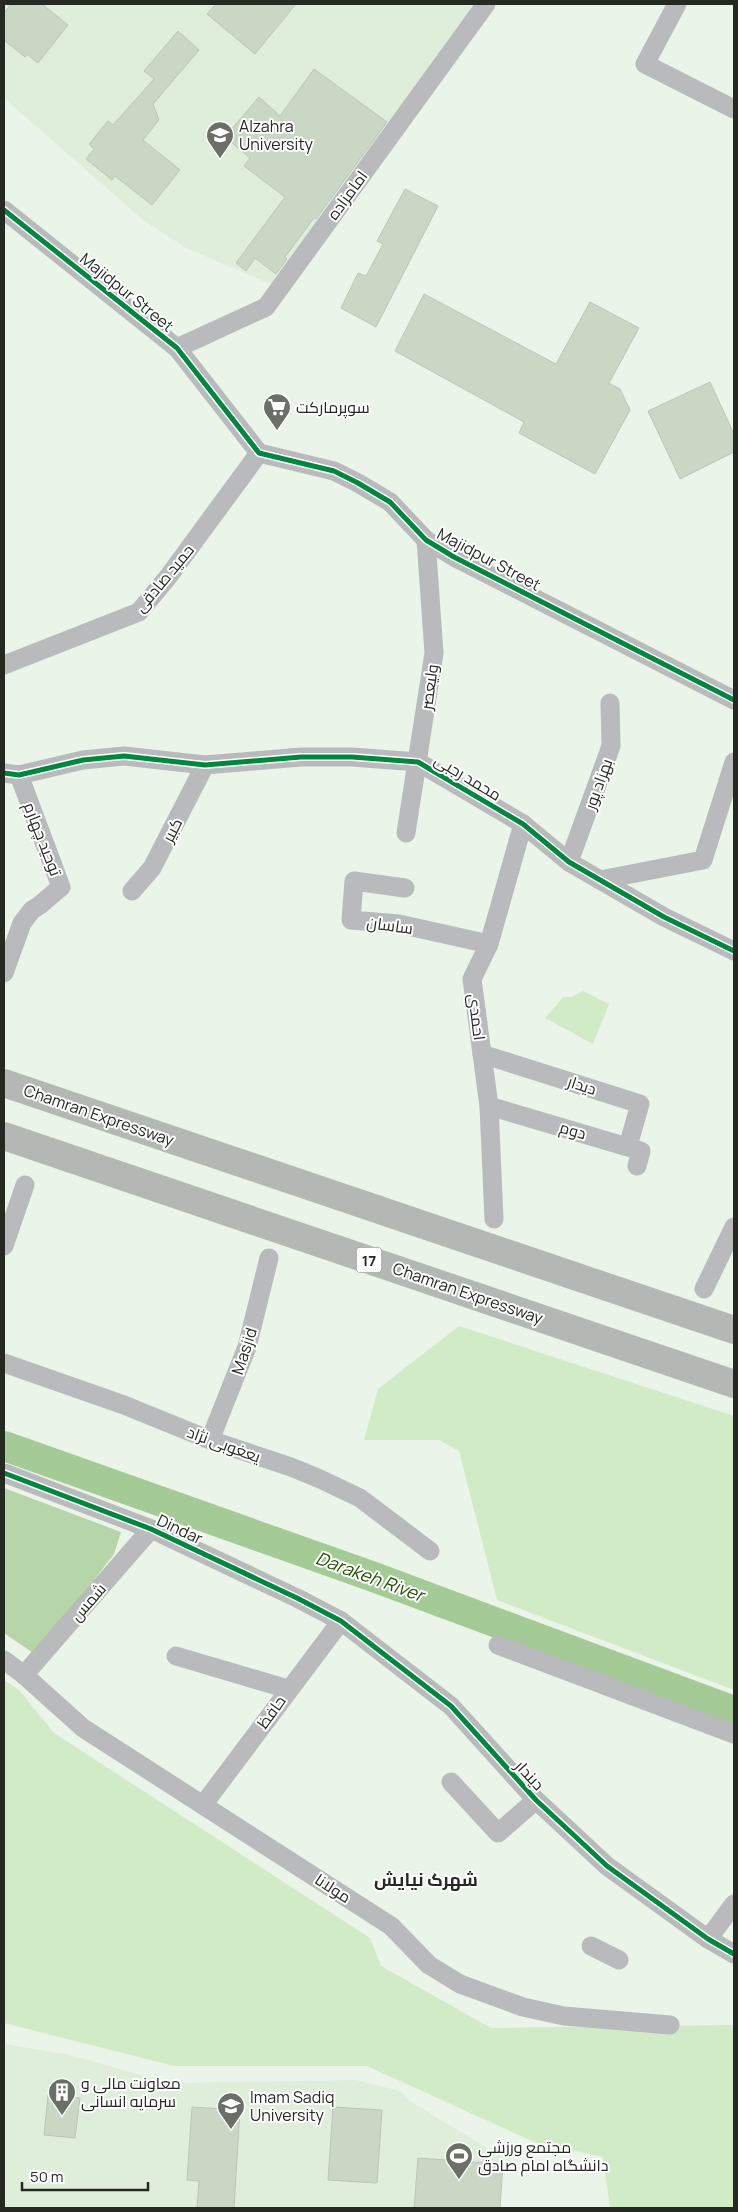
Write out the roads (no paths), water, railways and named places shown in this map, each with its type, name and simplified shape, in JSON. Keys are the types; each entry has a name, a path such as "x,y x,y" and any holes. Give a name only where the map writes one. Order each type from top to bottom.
{"highway":[{"name":"Chamran Expressway","path":"4,1082 734,1330"},
{"name":"Chamran Expressway","path":"4,1136 734,1384"}],"street":[{"name":"امامزاده","path":"178,348 266,307 486,4"},
{"path":"677,4 646,64 734,109"},
{"name":"Majidpur Street","path":"4,210 178,348 258,453 334,471 358,483 390,502 426,540 454,557 734,700"},
{"name":"حمید صادقی","path":"4,665 138,612 174,570 258,453"},
{"name":"ولیعصر","path":"406,833 434,653 426,540"},
{"name":"بهزاد پور","path":"570,862 611,746 610,703"},
{"name":"محمد رجبی","path":"11,774 83,760 124,756 205,765 301,758 352,757 418,762 523,824 570,862 600,880 664,917 734,951"},
{"path":"600,880 703,860 734,762"},
{"name":"کبیر","path":"132,891 152,868 205,765"},
{"name":"توحید چهارم","path":"4,973 22,923 32,910 61,886 11,774"},
{"name":"احمدی","path":"494,1219 489,1106 472,979 489,944 523,824"},
{"name":"ساسان","path":"405,888 354,881 351,920 399,924 489,944"},
{"name":"دیدار","path":"482,1054 640,1104 628,1146"},
{"name":"دوم","path":"489,1106 628,1146"},
{"path":"628,1146 642,1151 637,1166"},
{"path":"4,1246 25,1185"},
{"path":"704,1289 734,1227"},
{"name":"Masjid","path":"210,1440 247,1347 269,1258"},
{"name":"یعغوبی نژاد","path":"4,1363 124,1405 210,1440 292,1467 360,1498 430,1551"},
{"name":"Dindar","path":"4,1473 151,1529 297,1598 340,1621"},
{"name":"شمس","path":"24,1675 151,1529"},
{"name":"حافظ","path":"203,1805 340,1621"},
{"name":"دیندار","path":"340,1621 451,1706 536,1800 607,1866 708,1939 734,1954"},
{"path":"498,1645 734,1734"},
{"path":"176,1656 288,1689"},
{"name":"مولانا","path":"4,1660 24,1675 83,1728 391,1926 429,1965 460,1984 523,2008 564,2016 670,2025"},
{"path":"450,1782 498,1833 536,1800"},
{"path":"708,1939 734,1904"},
{"path":"591,1946 619,1960"}],"waterway":[{"name":"Darakeh River","path":"4,1446 371,1576 734,1711"}],"place":[{"name":"Alzahra University","path":"220,159"},
{"name":"سوپرمارکت","path":"277,431"},
{"name":"معاونت مالی و سرمایه انسانی","path":"62,2116"},
{"name":"Imam Sadiq University","path":"231,2130"},
{"name":"مجتمع ورزشی دانشگاه امام صادق","path":"459,2180"}],"district":[{"name":"شهرک نیایش","path":"426,1879"}]}
